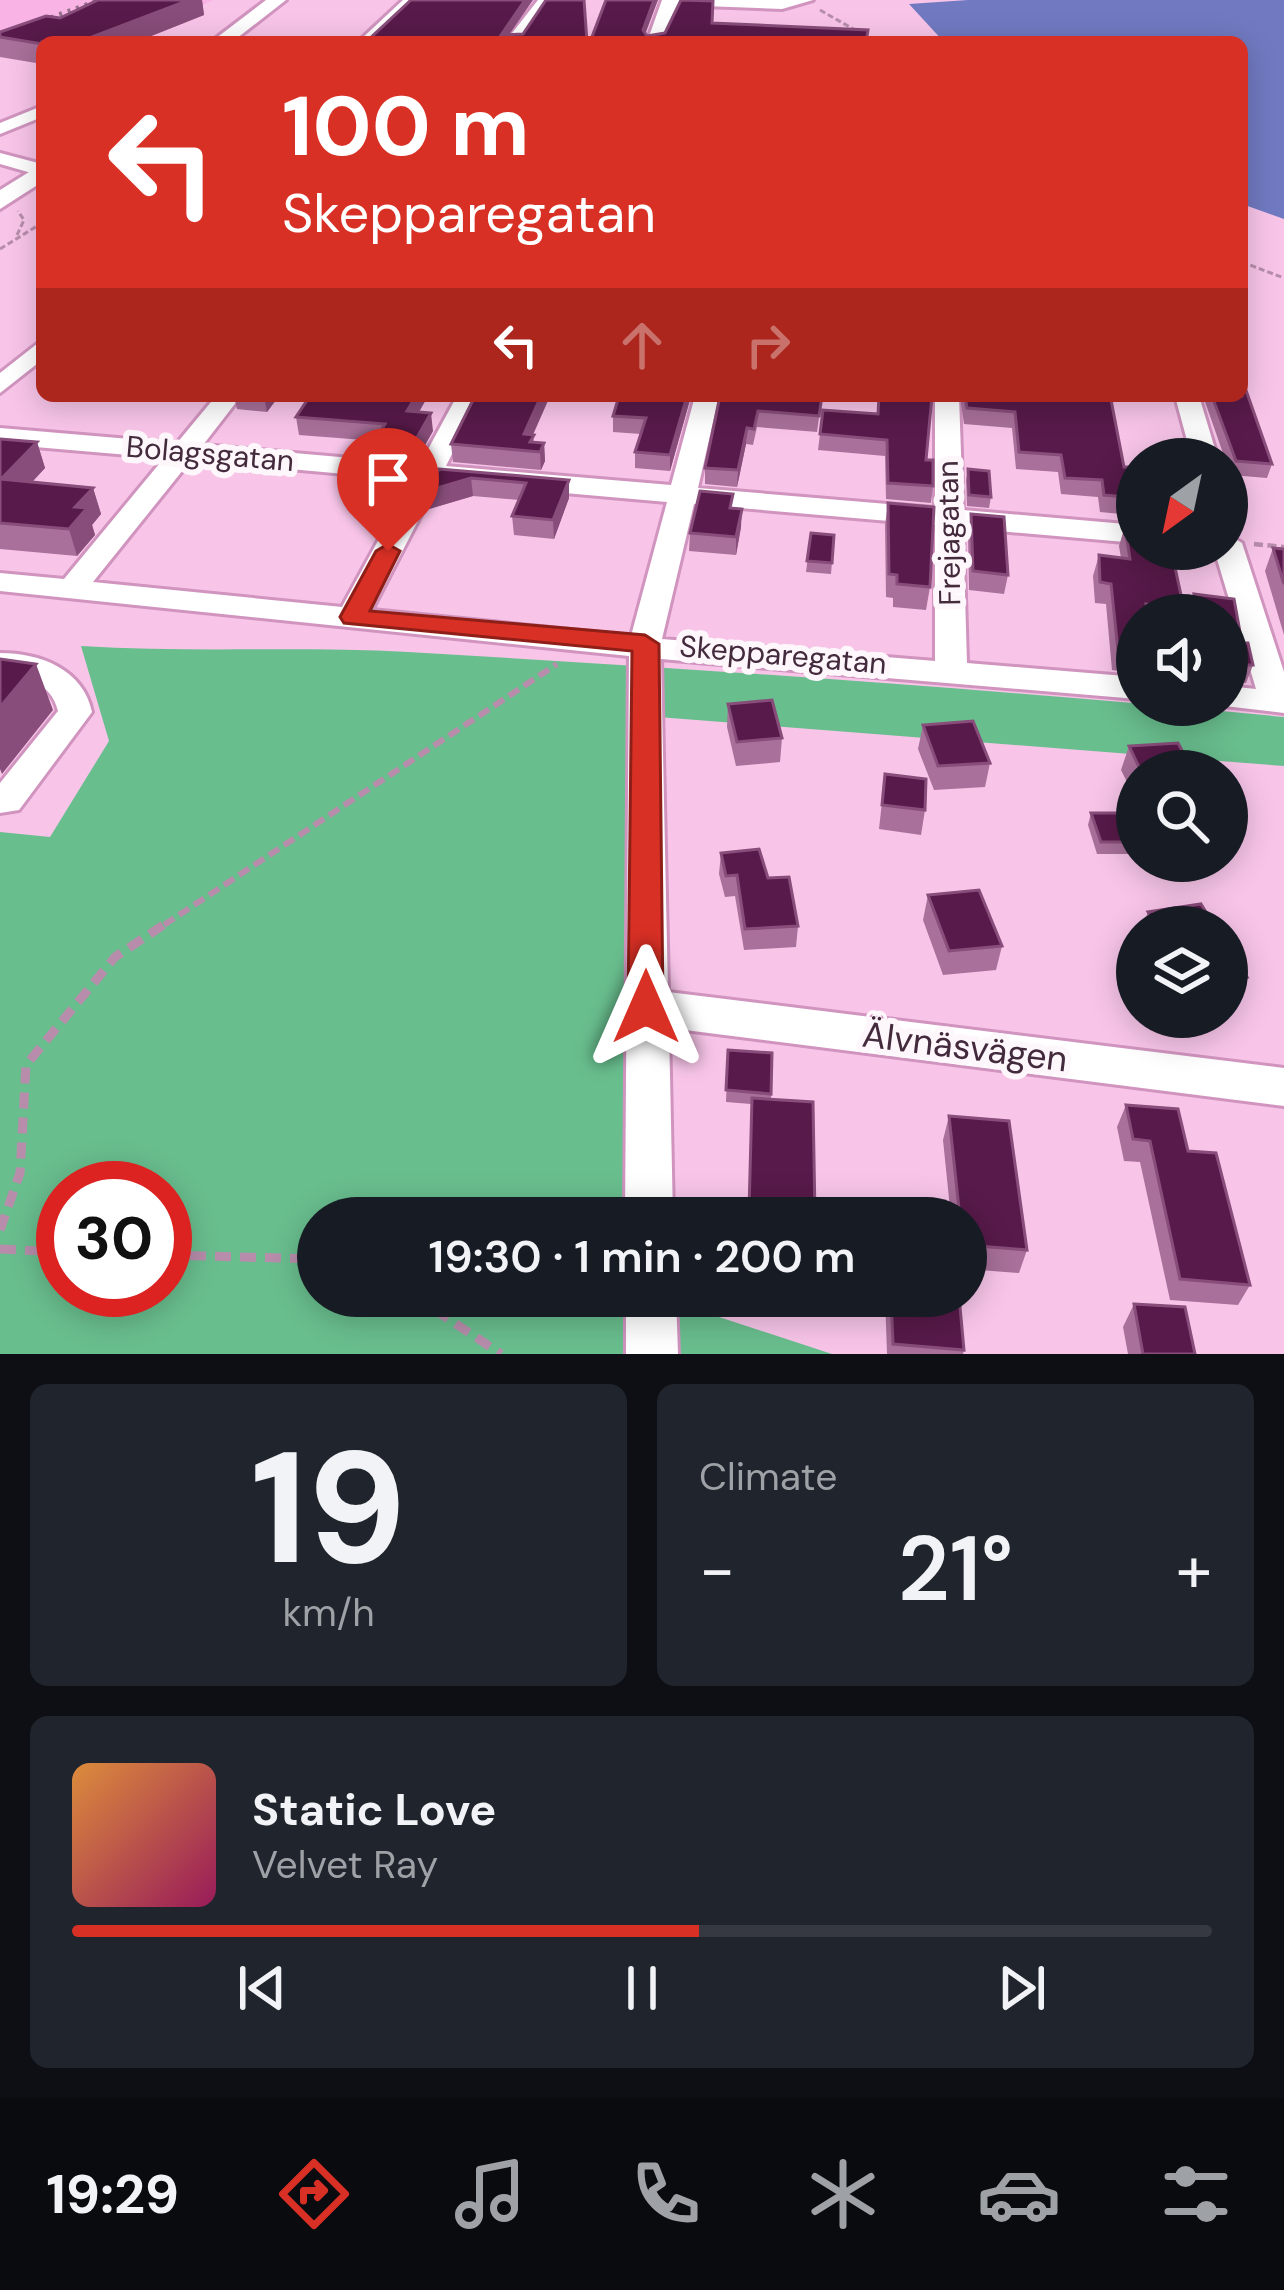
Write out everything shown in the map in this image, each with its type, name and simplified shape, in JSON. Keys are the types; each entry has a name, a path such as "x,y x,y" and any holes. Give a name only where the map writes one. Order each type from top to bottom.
{"main road":[{"path":"228,36 277,0"},
{"path":"7,205 36,177"}],"street":[{"path":"372,36 411,0"},
{"path":"517,36 545,0"},
{"path":"656,36 671,0 802,2"},
{"path":"24,96 36,105"},
{"path":"0,128 36,112"},
{"path":"0,158 36,169"},
{"path":"0,386 36,353"},
{"path":"73,588 224,402"},
{"path":"353,617 467,402"},
{"path":"649,1197 645,644 706,402"},
{"name":"Frejagatan","path":"947,402 951,670"},
{"path":"1188,402 1199,438"},
{"name":"Bolagsgatan","path":"0,436 1116,532"},
{"path":"1245,570 1281,702 1248,699"},
{"name":"Skepparegatan","path":"0,582 590,643 1116,686"},
{"path":"0,663 16,662 64,686 74,699 75,712 6,801 0,800"},
{"name":"Älvnäsvägen","path":"646,1007 1284,1087"},
{"path":"651,1317 652,1354"}],"path":[{"path":"802,2 865,36"},
{"path":"3,248 23,226 21,212 7,205"},
{"path":"3,248 36,227"},
{"path":"1248,264 1284,278"},
{"path":"1248,541 1284,543"},
{"path":"0,1230 20,1173 26,1065 115,957 590,643"},
{"path":"0,1249 36,1251"},
{"path":"192,1256 297,1258"},
{"path":"446,1317 501,1354"}],"shaded area":[{"path":"0,0 213,0 193,10 194,19 153,36 36,36 36,43 0,52"}],"green space":[{"path":"81,646 408,652 848,680 1116,702 1116,726 1248,726 1248,714 1284,717 1284,766 1248,763 1248,750 1116,753 645,716 647,1197 297,1197 297,1317 719,1317 832,1354 0,1354 0,832 50,837 109,741"}],"water":[{"path":"1284,0 1284,219 1248,206 1248,36 938,36 909,4"}],"building":[{"path":"98,0 189,0 95,36 36,36 36,43 0,37 0,32 46,16 60,18"},
{"path":"411,0 525,0 501,35 523,34 546,0 584,0 587,36 372,36"},
{"path":"606,0 654,0 643,30 647,36 592,36"},
{"path":"681,0 713,1 712,23 868,30 867,36 647,36 665,33"},
{"path":"1248,396 1272,464 1248,462 1248,438 1228,438 1214,402 1248,402"},
{"path":"306,402 412,402 407,411 431,413 415,441 377,438 385,424 296,417"},
{"path":"472,402 538,402 524,434 534,435 530,442 544,443 540,452 451,444"},
{"path":"617,402 685,402 670,455 635,452 646,418 613,416"},
{"path":"719,402 821,402 819,416 758,411 754,429 747,428 738,470 705,468"},
{"path":"879,402 931,402 926,460 933,460 933,486 888,483 887,440 820,434 823,410 878,414"},
{"path":"966,402 1111,402 1118,438 1116,496 1104,495 1102,480 1065,478 1061,455 1019,452 1015,412 967,408"},
{"path":"0,439 37,442 1,479 93,488 75,507 87,508 69,529 0,523"},
{"path":"362,459 401,462 389,484 349,480"},
{"path":"439,469 569,480 553,520 512,516 526,483 471,478 427,491"},
{"path":"968,469 989,471 991,497 969,495"},
{"path":"700,491 733,494 730,508 742,509 736,537 690,533"},
{"path":"888,503 934,507 930,587 897,584 897,575 889,574"},
{"path":"971,514 1004,517 1008,575 973,571"},
{"path":"811,533 834,535 832,563 807,561"},
{"path":"1273,548 1284,549 1284,584"},
{"path":"1099,555 1116,557 1116,570 1176,570 1181,594 1116,594 1116,631 1111,584 1100,582"},
{"path":"0,659 36,664 0,707"},
{"path":"772,700 782,738 737,742 728,704"},
{"path":"973,721 990,763 938,766 923,725"},
{"path":"1178,743 1182,750 1131,750 1129,746"},
{"path":"885,774 926,779 925,810 882,805"},
{"path":"1091,813 1116,813 1116,842 1101,842"},
{"path":"759,849 768,878 789,877 798,926 745,929 737,875 726,876 721,853"},
{"path":"979,890 1002,946 949,951 928,895"},
{"path":"728,1050 772,1053 771,1094 726,1090"},
{"path":"752,1098 813,1102 815,1197 749,1197"},
{"path":"1126,1105 1178,1109 1188,1151 1216,1153 1250,1285 1180,1279 1150,1141 1133,1139"},
{"path":"949,1116 1009,1121 1027,1250 987,1247 987,1197 958,1197"},
{"path":"1134,1304 1185,1307 1195,1354 1143,1354"},
{"path":"892,1317 961,1317 964,1350 893,1344"}],"railway":[{"path":"0,36 99,0"}],"route":[{"path":"388,551 353,617 590,643 645,644 646,1007"}]}
